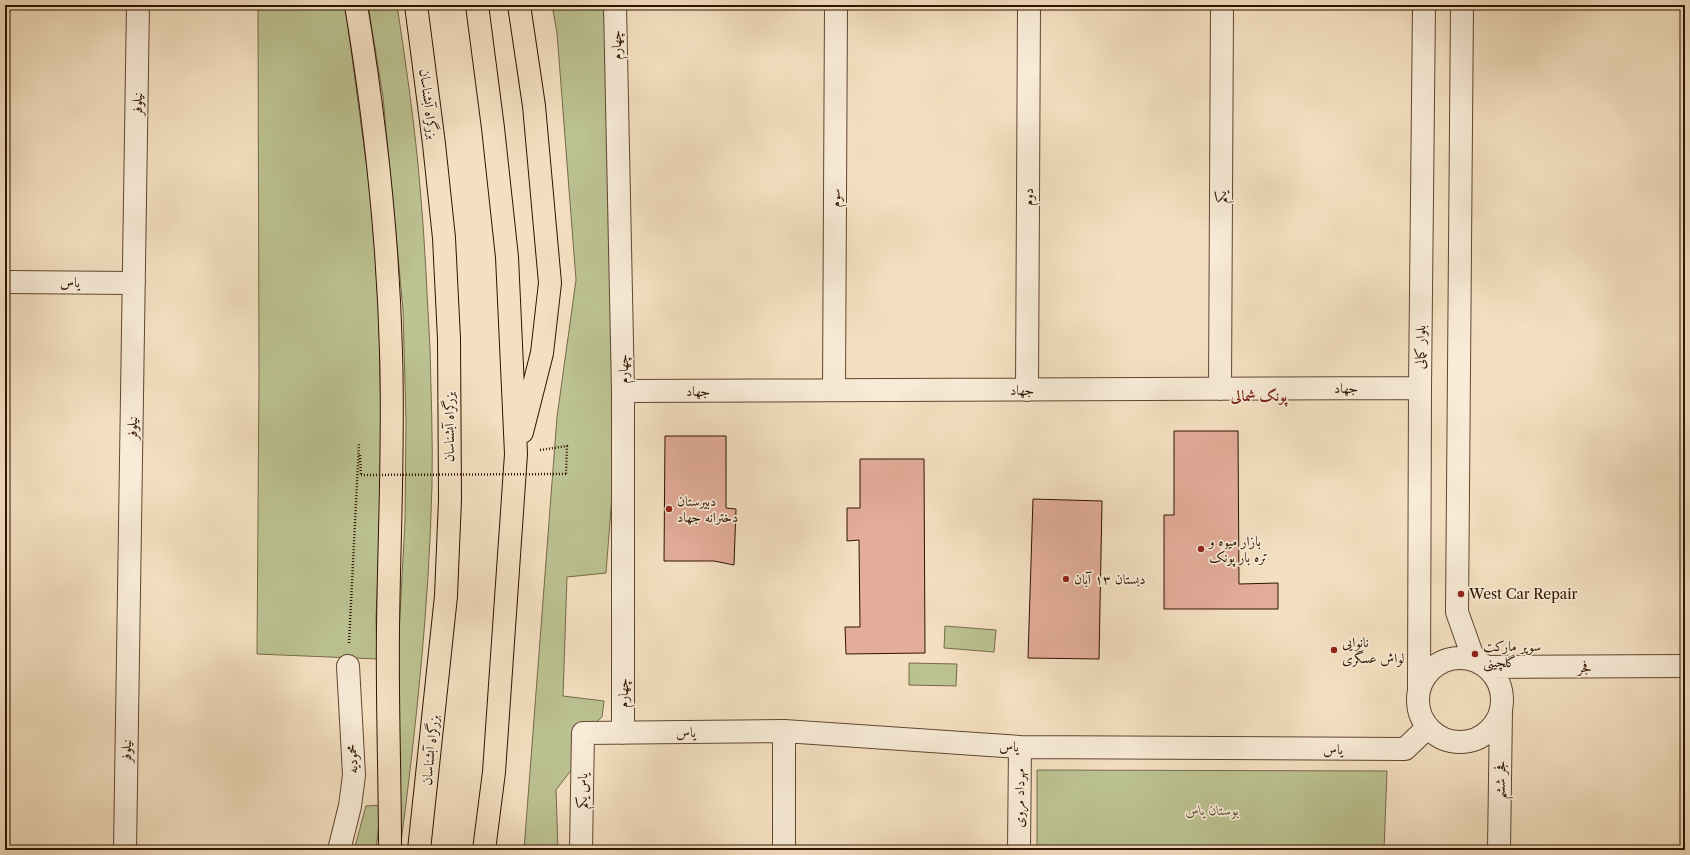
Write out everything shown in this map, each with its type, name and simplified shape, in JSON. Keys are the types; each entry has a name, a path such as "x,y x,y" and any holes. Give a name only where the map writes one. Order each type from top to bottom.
{"highway":[{"path":"356,5 377,149 385,232 391,352 392,484 388,629 390,850"},
{"name":"بزرگراه آبشناسان","path":"416,5 434,144 444,238 449,339 450,499 446,596 419,850"},
{"path":"477,5 493,128 507,256 516,454 494,772 484,850"},
{"path":"516,454 542,354 550,284 534,106 519,5"}],"street":[{"name":"نیلوفر","path":"125,850 138,5"},
{"name":"چهارم","path":"615,5 623,391 623,732"},
{"name":"سوم","path":"834,390 836,5"},
{"name":"دوم","path":"1027,390 1029,5"},
{"name":"یکم","path":"1220,389 1222,5"},
{"name":"بلوار کمالی","path":"1420,688 1420,388 1424,5"},
{"path":"1462,5 1457,612 1480,664"},
{"name":"یاس","path":"5,282 134,283"},
{"name":"جهاد","path":"623,391 1420,388"},
{"path":"1461,658 1480,664 1494,676 1499,686 1502,697 1501,709 1496,722 1487,732 1476,739 1463,742 1450,741 1438,736 1428,727 1421,715 1418,702 1420,688 1425,676 1435,666 1447,660 1461,658"},
{"name":"فجر","path":"1480,664 1685,666"},
{"name":"محمودیه","path":"339,850 350,806 354,775 348,666"},
{"name":"فجر ششم","path":"1499,850 1501,709"},
{"name":"یاس","path":"583,733 784,731 1020,746 1405,749 1428,727"},
{"path":"784,731 784,850"},
{"name":"یاس یکم","path":"581,850 583,733"},
{"name":"مهرداد مروی","path":"1019,850 1020,746"}],"path":[{"path":"348,666 359,443 361,475 566,474 567,446"}],"green space":[{"path":"258,5 345,5 372,206 379,316 382,480 376,619 377,659 257,654 259,375"},
{"path":"368,5 397,5 418,164 430,349 432,468 428,576 421,668 400,850 398,651 405,521 406,421 403,310 383,97"},
{"path":"552,5 604,5 614,470 606,573 567,577 563,696 604,701 602,717 576,740 572,769 556,790 558,850 524,850 557,417 576,280 557,33"},
{"path":"945,626 996,630 994,652 944,648"},
{"path":"909,663 957,664 956,686 909,685"},
{"name":"بوستان یاس","path":"1037,770 1387,771 1384,850 1037,850"},
{"path":"381,805 376,850 354,850 366,806"}],"building":[{"name":"بازار ميوه و تره بار پونک","path":"1174,431 1238,431 1239,584 1278,583 1278,609 1164,609 1164,515 1174,515"},
{"path":"665,436 726,436 726,508 736,509 734,565 714,561 664,561"},
{"path":"860,459 924,459 925,653 846,654 845,627 860,627 859,540 847,541 847,508 860,508"},
{"name":"دبستان ۱۳ آبان","path":"1033,499 1102,501 1099,659 1028,658"}],"place":[{"name":"دبیرستان دخترانه جهاد","path":"669,509"},
{"name":"بازار ميوه و تره بار پونک","path":"1201,549"},
{"name":"دبستان ۱۳ آبان","path":"1066,579"},
{"name":"West Car Repair","path":"1461,594"},
{"name":"نانوایی لواش عسگری","path":"1334,650"},
{"name":"سوپر مارکت گلچینی","path":"1475,654"}],"district":[{"name":"پونک شمالی","path":"1259,396"}]}
